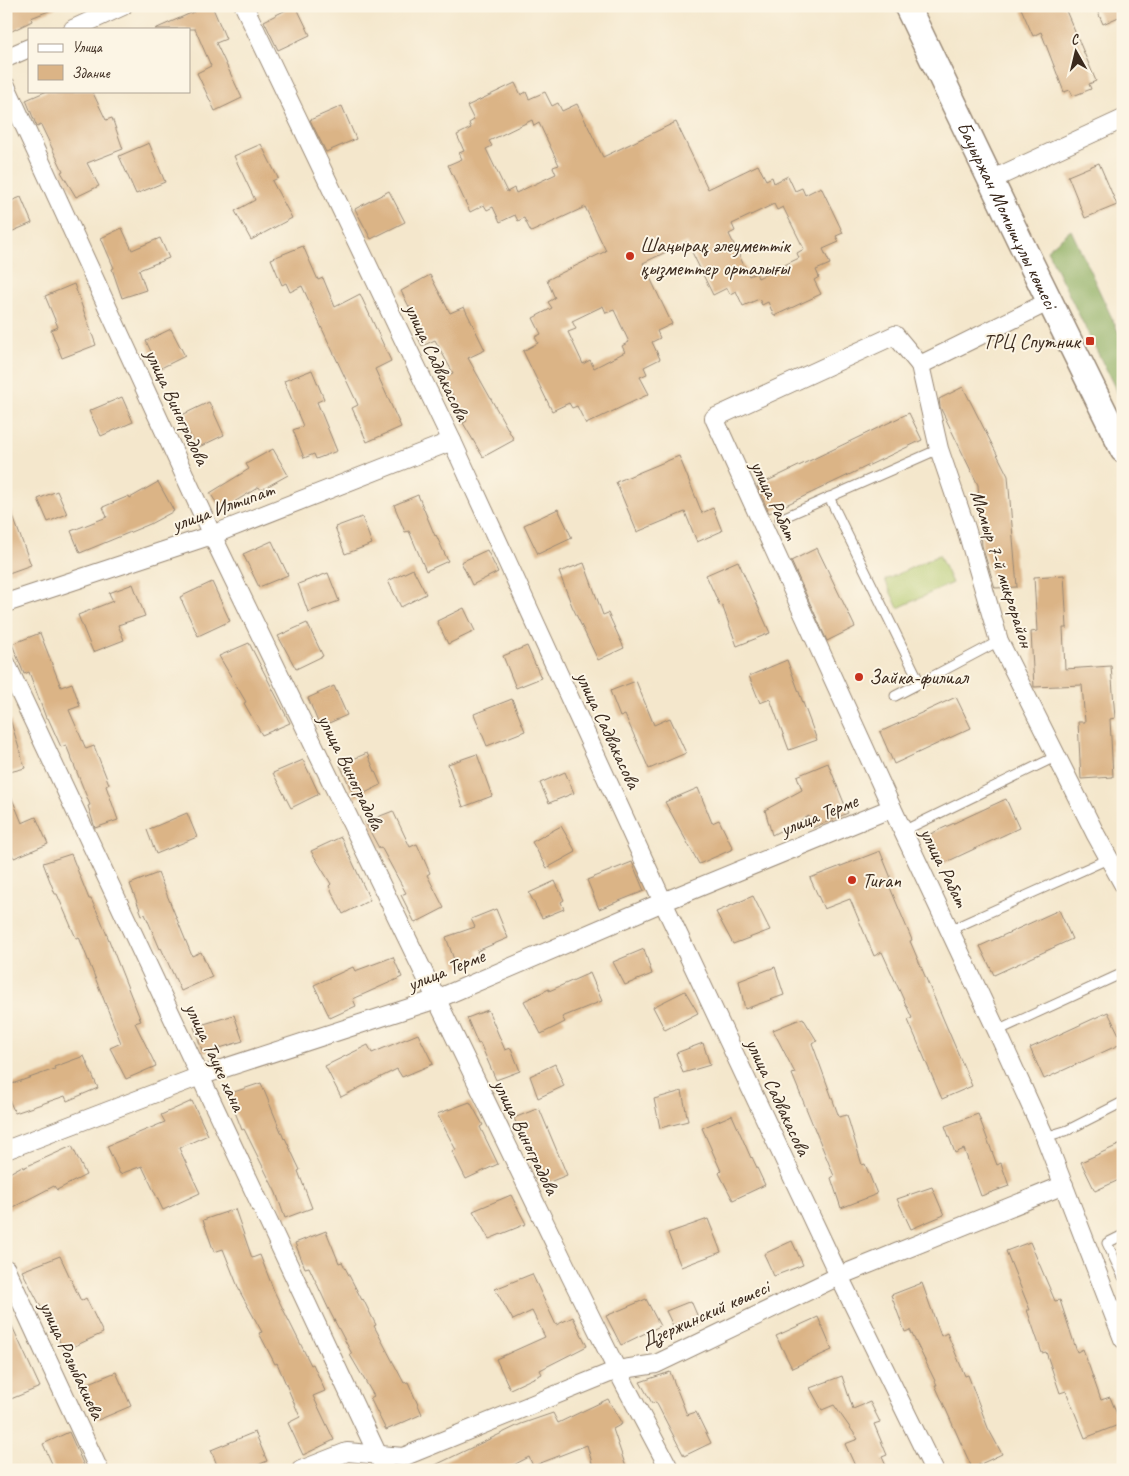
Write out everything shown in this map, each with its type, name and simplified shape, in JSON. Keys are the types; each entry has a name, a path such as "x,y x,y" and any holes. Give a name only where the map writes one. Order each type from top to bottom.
{"main road":[{"name":"Бауыржан Момышұлы көшесі","path":"907,6 1123,450"}],"street":[{"path":"75,28 123,6"},
{"name":"улица Садвакасова","path":"244,6 452,441 663,902 839,1276 934,1470"},
{"path":"6,58 28,48"},
{"name":"улица Виноградова","path":"6,86 212,535 437,999 466,1063 617,1370 670,1470"},
{"path":"991,180 1123,119"},
{"path":"920,365 1050,301"},
{"name":"улица Рабат","path":"920,365 895,335 714,418 1045,1138 1123,1339"},
{"name":"Мамыр 7-й микрорайон","path":"920,365 939,450 966,528 999,641 1108,859 1123,884"},
{"name":"улица Илтипат","path":"6,603 212,535 452,441"},
{"name":"улица Тауке хана","path":"6,663 382,1463"},
{"name":"улица Терме","path":"6,1150 200,1076 437,999 663,902 892,808"},
{"name":"Дзержинский көшесі","path":"301,1470 347,1452 382,1463 617,1370 656,1364 839,1276 1064,1185"},
{"name":"улица Розыбакиева","path":"6,1269 99,1470"}],"lane":[{"path":"780,519 829,496 939,450"},
{"path":"829,496 920,684"},
{"path":"895,696 999,641"},
{"path":"903,831 1057,756"},
{"path":"950,930 1108,859"},
{"path":"997,1031 1123,973"},
{"path":"1045,1138 1068,1130 1123,1102"},
{"path":"1123,1235 1107,1243 1123,1277"}],"green space":[{"path":"1071,230 1123,342 1123,404 1047,250"},
{"path":"939,555 952,583 898,608 885,580"}],"building":[{"path":"6,6 59,7 31,18 32,21 6,34"},
{"path":"207,6 212,6 226,39 216,43 242,98 215,111 197,73 211,66 195,29 157,28"},
{"path":"296,6 310,35 278,50 264,21"},
{"path":"1020,6 1064,6 1096,81 1089,84 1091,89 1073,96 1070,90 1064,92 1041,32 1033,36"},
{"path":"1095,6 1123,6 1123,15 1103,24"},
{"name":"Шаңырақ әлеуметтік қызметтер орталығы","path":"515,83 521,95 526,92 529,99 545,92 552,106 558,103 562,111 577,104 603,157 676,122 708,189 758,165 766,180 772,177 774,183 788,176 795,191 802,188 805,195 821,187 843,233 836,236 839,242 823,249 830,264 816,270 819,277 814,280 821,294 774,316 768,302 762,305 759,299 743,306 736,291 730,294 727,288 713,295 687,242 643,263 672,324 657,331 660,338 652,342 660,359 644,367 647,374 640,377 649,394 586,424 577,406 572,408 569,403 552,411 523,351 538,343 535,337 541,334 533,318 552,308 548,302 555,298 547,280 606,251 585,207 531,232 524,218 518,221 515,215 500,222 493,207 487,210 484,205 470,212 448,165 462,159 459,153 464,151 457,135 471,128 469,123 474,120 467,106","holes":["532,120 534,126 539,123 559,165 553,167 556,174 516,193 514,188 507,192 486,149 492,146 489,141","774,204 777,210 783,207 804,249 797,253 799,258 758,278 756,273 749,276 729,234 735,231 732,224","603,306 606,313 614,310 629,342 622,346 625,352 594,368 590,360 583,364 568,332 576,329 572,321"]},
{"path":"45,92 92,92 106,120 112,118 123,149 87,163 99,186 76,197 61,172 63,171 41,125 37,127 26,100"},
{"path":"342,106 356,139 326,152 310,120"},
{"path":"149,143 165,182 136,194 119,156"},
{"path":"261,144 278,178 272,181 292,218 251,240 235,211 255,200 234,156"},
{"path":"1099,163 1117,205 1085,218 1068,176"},
{"path":"389,191 405,222 371,239 355,209"},
{"path":"21,197 32,223 6,234 6,203"},
{"path":"122,228 132,250 160,238 169,258 139,270 146,290 122,298 112,269 114,268 101,238"},
{"path":"303,246 318,280 323,278 335,307 360,294 391,361 375,369 401,427 367,442 352,408 358,405 302,286 290,292 286,283 282,285 271,259"},
{"path":"430,275 450,313 464,307 485,350 468,358 514,440 483,457 463,423 467,421 443,378 453,373 435,340 422,346 415,331 420,328 401,291"},
{"path":"74,284 96,345 62,358 51,330 58,327 45,296"},
{"path":"171,329 185,356 159,369 146,341"},
{"path":"312,370 324,399 317,402 337,451 316,459 314,454 304,458 293,430 303,426 284,381"},
{"path":"963,387 1008,476 1017,587 995,588 982,546 978,485 940,407 939,399"},
{"path":"122,397 133,422 101,436 89,411"},
{"path":"209,402 224,435 197,448 180,416"},
{"path":"909,413 922,440 769,513 757,486"},
{"path":"273,449 288,475 261,490 259,487 221,510 210,493 249,469 246,464"},
{"path":"679,456 702,513 713,508 722,531 697,542 685,512 637,532 616,482"},
{"path":"158,482 174,511 150,524 80,553 71,531 107,517 103,507 129,496 130,498"},
{"path":"57,491 67,514 48,522 38,499"},
{"path":"418,495 448,561 426,571 409,531 405,532 394,505"},
{"path":"6,503 8,503 31,565 6,574"},
{"path":"558,509 572,538 538,554 524,525"},
{"path":"362,517 372,544 345,554 335,527"},
{"path":"272,541 288,575 259,587 243,554"},
{"path":"817,548 855,627 827,641 791,561"},
{"path":"487,550 498,572 472,585 461,562"},
{"path":"738,561 770,633 737,646 722,605 720,606 706,575"},
{"path":"584,563 603,615 608,613 624,648 598,660 572,606 559,572"},
{"path":"413,569 426,594 401,607 388,581"},
{"path":"328,573 339,601 308,612 298,584"},
{"path":"1064,575 1067,628 1063,628 1065,669 1111,666 1115,718 1110,719 1113,777 1081,779 1078,722 1085,722 1082,685 1034,687 1031,632 1037,631 1034,577"},
{"path":"212,582 230,621 198,636 180,597"},
{"path":"133,584 145,616 118,625 124,640 93,652 78,615 113,601 109,593"},
{"path":"464,608 475,631 448,644 437,621"},
{"path":"307,623 323,656 296,669 278,636"},
{"path":"40,633 61,687 72,683 80,706 69,710 86,749 94,746 109,784 106,786 118,820 95,828 88,806 90,805 66,745 61,747 48,718 46,718 29,672 24,674 12,644"},
{"path":"249,643 290,723 262,735 244,703 246,702 219,656"},
{"path":"527,646 541,678 516,688 503,656"},
{"path":"787,660 817,740 789,750 770,699 760,703 749,676"},
{"path":"636,681 654,725 670,718 686,753 649,769 625,715 620,717 610,691"},
{"path":"334,686 347,715 320,727 308,698"},
{"path":"956,697 971,728 894,764 880,732"},
{"path":"512,699 525,731 487,746 474,714"},
{"path":"10,719 25,768 6,773 6,720"},
{"path":"367,753 381,785 355,798 340,765"},
{"path":"477,754 492,796 463,807 448,764"},
{"path":"303,760 319,794 291,808 273,773"},
{"path":"828,763 848,813 812,828 809,816 772,835 765,810 802,790 797,776"},
{"path":"565,772 574,793 549,803 540,783"},
{"path":"6,784 22,823 36,817 48,844 14,858 6,842"},
{"path":"698,788 712,823 719,820 733,849 699,864 665,802"},
{"path":"1006,799 1019,828 940,865 926,836"},
{"path":"393,811 410,847 417,844 430,873 427,875 444,908 415,923 401,895 406,893 365,822"},
{"path":"187,813 197,837 156,854 147,830"},
{"path":"561,826 576,852 547,868 532,842"},
{"path":"341,837 370,900 343,914 329,886 331,884 311,851"},
{"path":"880,851 893,883 889,885 912,940 910,941 972,1086 942,1099 908,1020 912,1018 882,952 874,956 850,899 824,909 810,878"},
{"path":"71,854 89,899 91,899 101,920 141,1021 135,1023 156,1066 126,1079 110,1048 121,1043 79,937 76,938 57,894 55,894 43,863"},
{"path":"632,862 644,891 599,909 587,880"},
{"path":"158,873 192,956 201,952 212,977 181,991 145,914 142,915 130,884"},
{"path":"555,881 564,900 561,902 564,909 542,918 529,893"},
{"path":"753,896 770,930 733,944 716,912"},
{"path":"496,909 508,938 477,951 480,959 457,968 446,937 475,927 471,919"},
{"path":"1059,910 1072,939 994,975 980,946"},
{"path":"644,949 652,974 625,985 613,962"},
{"path":"393,957 402,977 353,999 356,1006 330,1018 314,985 353,967 355,971"},
{"path":"775,967 784,995 745,1009 739,981"},
{"path":"590,973 602,1001 562,1017 565,1022 541,1034 524,1001"},
{"path":"685,991 698,1013 665,1030 653,1007"},
{"path":"488,1010 505,1050 511,1048 520,1071 496,1080 467,1018"},
{"path":"1108,1012 1123,1043 1044,1079 1030,1048"},
{"path":"234,1015 243,1041 203,1053 194,1027"},
{"path":"803,1018 817,1041 812,1043 839,1117 847,1115 862,1165 865,1164 877,1194 841,1208 831,1178 834,1176 792,1074 795,1073 773,1030"},
{"path":"418,1034 433,1064 402,1077 397,1069 341,1097 325,1066 368,1045 372,1053"},
{"path":"703,1043 710,1065 683,1073 676,1053"},
{"path":"84,1056 98,1088 67,1101 65,1096 15,1113 6,1093 6,1086 55,1069 54,1067"},
{"path":"555,1064 564,1086 538,1098 530,1076"},
{"path":"261,1083 284,1139 300,1170 298,1171 312,1208 285,1218 276,1193 244,1129 242,1130 228,1094"},
{"path":"682,1091 688,1121 660,1128 654,1099"},
{"path":"192,1101 208,1135 179,1148 200,1193 163,1210 142,1166 120,1174 107,1146 165,1122 161,1115"},
{"path":"470,1102 483,1125 480,1127 498,1164 466,1179 452,1151 456,1150 437,1114"},
{"path":"539,1108 567,1175 542,1185 514,1118"},
{"path":"978,1114 997,1165 1001,1163 1009,1186 981,1196 964,1149 955,1153 945,1126"},
{"path":"732,1115 765,1185 733,1200 719,1173 721,1171 702,1128"},
{"path":"1123,1143 1123,1178 1095,1191 1081,1162"},
{"path":"72,1146 86,1175 57,1190 54,1186 6,1211 6,1175 22,1166 23,1168"},
{"path":"932,1187 944,1215 911,1229 897,1199"},
{"path":"511,1195 526,1224 489,1239 473,1211"},
{"path":"235,1209 252,1258 260,1255 274,1291 311,1365 313,1364 325,1391 313,1396 334,1440 303,1455 288,1423 300,1417 277,1363 275,1364 259,1333 262,1332 240,1292 223,1249 214,1252 203,1220"},
{"path":"708,1219 721,1252 681,1267 668,1233"},
{"path":"326,1231 339,1263 342,1262 363,1299 376,1325 374,1326 404,1383 408,1382 422,1414 386,1430 370,1398 374,1396 350,1355 352,1354 309,1267 305,1268 295,1243"},
{"path":"792,1241 803,1265 774,1276 764,1254"},
{"path":"1030,1242 1055,1301 1060,1300 1077,1352 1083,1349 1101,1400 1110,1397 1121,1424 1085,1438 1066,1391 1060,1393 1046,1352 1042,1353 1027,1310 1030,1310 1006,1251"},
{"path":"60,1256 81,1301 86,1298 103,1333 64,1351 44,1308 42,1309 22,1271"},
{"path":"532,1274 556,1325 573,1317 587,1346 540,1370 542,1374 510,1389 496,1359 545,1337 532,1311 513,1320 495,1289"},
{"path":"922,1283 941,1336 947,1333 965,1376 968,1375 988,1428 1002,1454 972,1468 935,1385 937,1385 910,1330 905,1332 891,1295"},
{"path":"646,1299 660,1326 621,1345 606,1316"},
{"path":"691,1301 701,1324 677,1334 666,1311"},
{"path":"6,1313 40,1387 6,1401"},
{"path":"818,1317 832,1350 792,1368 776,1336"},
{"path":"116,1372 131,1406 98,1420 82,1386"},
{"path":"670,1372 687,1415 696,1412 711,1443 684,1456 656,1402 652,1403 640,1382"},
{"path":"842,1376 853,1409 870,1402 880,1422 874,1424 887,1455 882,1457 888,1470 857,1470 845,1444 858,1439 834,1405 822,1410 810,1388"},
{"path":"608,1399 622,1424 613,1429 627,1470 594,1470 587,1445 533,1466 529,1457 504,1470 425,1470 521,1424 553,1413 558,1423"},
{"path":"69,1432 86,1470 55,1470 43,1444"},
{"path":"255,1432 267,1461 247,1470 219,1470 211,1450"}],"place":[{"name":"Шаңырақ әлеуметтік қызметтер орталығы","path":"630,256"},
{"name":"ТРЦ Спутник","path":"1090,341"},
{"name":"Зайка-филиал","path":"859,677"},
{"name":"Turan","path":"852,880"}]}
